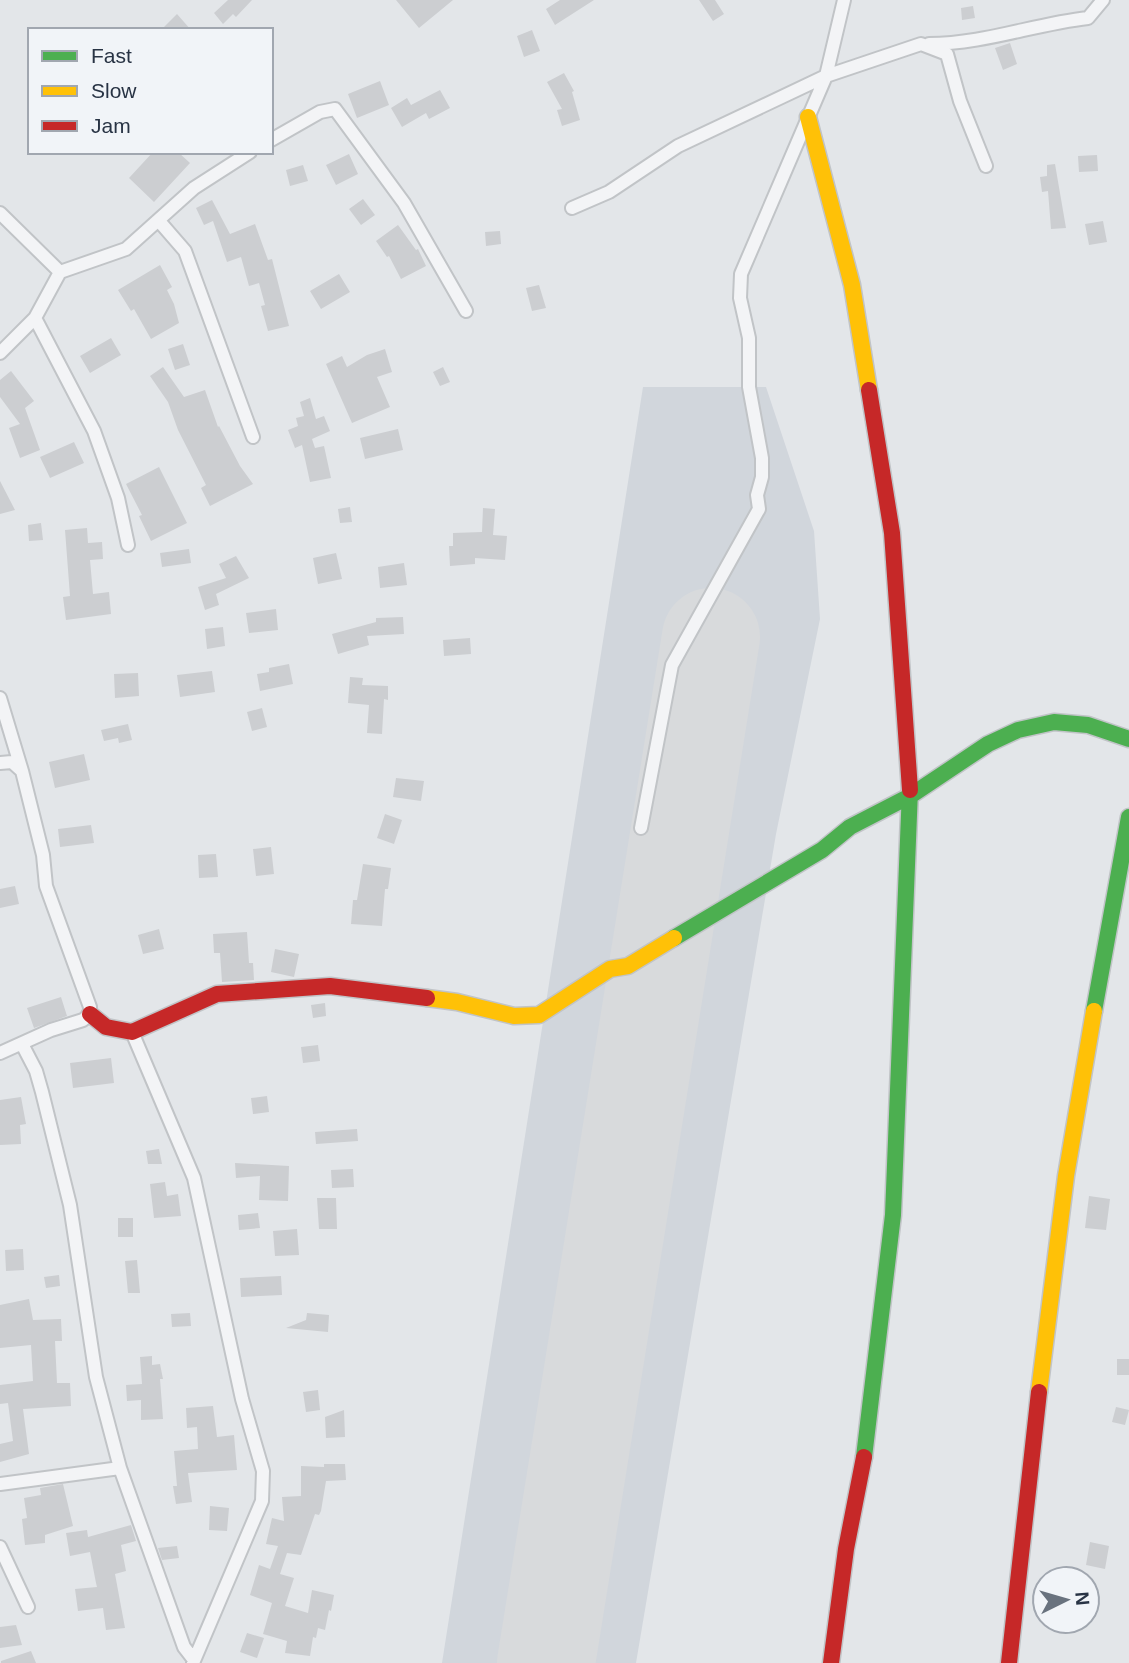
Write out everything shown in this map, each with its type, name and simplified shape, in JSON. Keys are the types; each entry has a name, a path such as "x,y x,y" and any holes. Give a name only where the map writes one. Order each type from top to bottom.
{"street":[{"path":"641,828 671,665 759,509 757,495 762,477 762,458 749,387 749,338 740,298 741,274 826,76 844,0"},
{"path":"572,208 609,192 678,146 826,76 921,44 953,44 1058,21 1088,18 1103,0"},
{"path":"921,44 947,54 960,101 986,166"},
{"path":"273,139 320,111 335,109 404,203 466,311"},
{"path":"808,117 852,285 892,533 910,796 893,1215 862,1473 846,1549 831,1663"},
{"path":"0,353 35,318 60,272 126,249 194,188 247,154"},
{"path":"0,213 60,272"},
{"path":"159,221 185,251 253,437"},
{"path":"35,318 94,431 118,498 128,545"},
{"path":"0,698 43,855 46,886 90,1007 90,1014 83,1020 51,1030 0,1053"},
{"path":"90,1014 106,1027 132,1032 217,995 330,986 457,1002 514,1016 539,1015 610,969 628,966 821,850 850,827 910,796 988,744 1018,730 1054,722 1088,725 1129,739"},
{"path":"0,763 12,762 22,771"},
{"path":"1009,1663 1066,1176 1129,817"},
{"path":"132,1032 194,1178 242,1399 263,1471 262,1501 194,1661"},
{"path":"22,1044 36,1071 70,1205 96,1377 120,1468 184,1647 194,1661"},
{"path":"0,1484 120,1468"},
{"path":"0,1547 28,1607"}],"shaded area":[{"path":"643,387 766,387 814,531 820,619 776,834 636,1663 442,1663"}],"building":[{"path":"228,0 252,0 236,17 233,14 223,24 214,13"},
{"path":"396,0 453,0 419,28"},
{"path":"560,0 594,0 555,25 546,9"},
{"path":"699,0 715,0 724,14 713,21"},
{"path":"973,6 975,18 962,20 961,8"},
{"path":"177,14 189,28 163,28"},
{"path":"532,30 540,51 524,57 517,36"},
{"path":"1010,43 1017,64 1003,70 995,48"},
{"path":"564,73 574,91 572,92 580,120 562,126 557,110 562,109 547,82"},
{"path":"380,81 389,105 357,118 348,94"},
{"path":"440,90 450,108 429,119 426,113 402,127 391,108 407,98 411,105"},
{"path":"151,154 180,154 190,163 154,202 129,178"},
{"path":"349,154 358,174 336,185 326,165"},
{"path":"1097,155 1098,171 1079,172 1078,156"},
{"path":"1055,164 1066,228 1051,229 1048,191 1042,192 1040,177 1047,176 1047,165"},
{"path":"303,165 308,181 290,186 286,170"},
{"path":"363,199 375,215 361,225 349,209"},
{"path":"212,200 230,234 255,224 268,260 272,259 289,326 268,331 261,306 265,305 259,283 249,286 241,257 227,262 213,221 204,225 196,208"},
{"path":"1103,221 1107,242 1089,245 1085,224"},
{"path":"398,225 416,250 418,249 426,266 401,279 389,256 387,257 376,241"},
{"path":"500,231 501,244 486,246 485,232"},
{"path":"160,265 172,287 167,290 179,323 151,339 134,309 131,311 118,290"},
{"path":"339,274 350,292 321,309 310,291"},
{"path":"539,285 546,308 532,311 526,288"},
{"path":"111,338 121,355 90,373 80,356"},
{"path":"183,344 190,365 175,370 168,349"},
{"path":"385,349 392,372 377,377 390,407 352,423 326,364 342,356 347,367 367,355"},
{"path":"163,367 184,397 205,390 218,427 253,484 210,506 201,488 206,485 178,430 168,402 150,376"},
{"path":"443,367 450,382 440,386 433,372"},
{"path":"11,371 34,401 25,408 40,450 20,458 9,428 20,424 0,397 0,380"},
{"path":"310,398 316,419 324,416 330,431 312,439 315,448 324,446 331,478 310,482 302,445 295,448 288,430 298,426 296,418 304,416 300,402"},
{"path":"398,429 403,450 365,459 360,438"},
{"path":"74,442 84,463 50,478 40,457"},
{"path":"159,467 187,523 151,541 139,516 142,515 126,484"},
{"path":"0,481 15,510 0,514"},
{"path":"350,507 352,522 340,523 338,509"},
{"path":"483,508 495,509 493,535 507,536 505,560 475,558 475,564 450,566 449,546 453,546 453,533 482,532"},
{"path":"41,523 43,540 29,541 28,525"},
{"path":"87,528 88,543 102,542 103,559 90,560 93,594 109,592 111,614 66,620 63,597 70,596 65,530"},
{"path":"189,549 191,563 162,567 160,553"},
{"path":"336,553 342,579 318,584 313,558"},
{"path":"236,556 249,578 216,594 219,605 205,610 198,587 226,578 219,564"},
{"path":"404,563 407,585 380,588 378,567"},
{"path":"276,609 278,630 249,633 246,613"},
{"path":"403,617 404,634 367,636 369,645 338,654 332,634 376,622 376,618"},
{"path":"223,627 225,646 207,649 205,629"},
{"path":"470,638 471,654 444,656 443,640"},
{"path":"289,664 293,684 260,691 257,674 269,672 269,668"},
{"path":"212,671 215,692 180,697 177,675"},
{"path":"138,673 139,696 115,698 114,674"},
{"path":"350,677 363,678 362,685 388,686 388,700 384,699 382,734 367,733 369,705 348,703"},
{"path":"262,708 267,727 252,731 247,712"},
{"path":"128,724 132,740 119,743 118,738 104,741 101,730"},
{"path":"84,754 90,780 55,788 49,762"},
{"path":"396,778 424,781 421,801 393,797"},
{"path":"385,814 402,820 394,844 377,838"},
{"path":"91,825 94,843 60,847 58,829"},
{"path":"271,847 274,874 256,876 253,849"},
{"path":"216,854 218,877 199,878 198,855"},
{"path":"363,864 391,868 388,889 385,889 382,926 351,924 353,900 357,900"},
{"path":"15,886 19,904 0,908 0,889"},
{"path":"159,929 164,949 143,954 138,935"},
{"path":"247,932 249,963 253,963 254,980 222,982 220,953 214,953 213,934"},
{"path":"275,949 299,954 294,977 271,972"},
{"path":"61,997 67,1016 34,1028 27,1008"},
{"path":"325,1003 326,1016 313,1018 311,1005"},
{"path":"318,1045 320,1061 303,1063 301,1047"},
{"path":"111,1058 114,1083 73,1088 70,1063"},
{"path":"267,1096 269,1112 253,1114 251,1098"},
{"path":"21,1097 26,1124 20,1125 21,1144 0,1145 0,1100"},
{"path":"357,1129 358,1141 316,1144 315,1132"},
{"path":"159,1149 162,1164 148,1164 146,1151"},
{"path":"235,1163 289,1166 288,1201 259,1200 260,1176 236,1178"},
{"path":"353,1169 354,1187 332,1188 331,1170"},
{"path":"165,1182 167,1196 178,1194 181,1216 154,1218 150,1184"},
{"path":"1089,1196 1110,1199 1106,1230 1085,1228"},
{"path":"317,1198 336,1198 337,1229 319,1229"},
{"path":"258,1213 260,1228 239,1230 238,1215"},
{"path":"118,1218 133,1218 133,1237 118,1237"},
{"path":"297,1229 299,1255 275,1256 273,1231"},
{"path":"23,1249 24,1270 6,1271 5,1250"},
{"path":"137,1260 140,1293 128,1293 125,1261"},
{"path":"59,1275 60,1286 46,1288 44,1277"},
{"path":"281,1276 282,1295 241,1297 240,1278"},
{"path":"29,1299 33,1320 61,1319 62,1341 55,1341 57,1383 70,1383 71,1406 23,1409 29,1454 0,1462 0,1444 13,1441 8,1403 0,1404 0,1385 33,1381 31,1345 0,1348 0,1305"},
{"path":"190,1313 191,1326 172,1327 171,1314"},
{"path":"307,1313 329,1315 328,1332 286,1328 306,1320"},
{"path":"152,1356 152,1365 160,1364 163,1379 160,1379 163,1419 141,1420 141,1400 127,1401 126,1385 142,1384 140,1357"},
{"path":"1117,1359 1129,1359 1129,1375 1117,1375"},
{"path":"318,1390 320,1410 306,1412 303,1392"},
{"path":"213,1406 217,1437 234,1435 237,1470 188,1473 192,1502 176,1504 173,1486 177,1486 174,1451 198,1449 197,1427 187,1428 186,1408"},
{"path":"1116,1407 1129,1410 1125,1425 1112,1422"},
{"path":"344,1410 345,1437 326,1438 325,1417"},
{"path":"324,1464 345,1464 346,1480 326,1481 321,1511 319,1515 315,1514 301,1555 287,1553 280,1574 294,1578 285,1606 308,1613 312,1590 334,1595 331,1611 329,1610 325,1630 318,1628 316,1638 313,1637 310,1656 285,1653 287,1641 263,1634 272,1603 250,1595 259,1565 270,1569 278,1546 266,1544 272,1518 284,1521 282,1497 301,1496 301,1466 324,1467"},
{"path":"63,1484 73,1526 45,1535 45,1543 25,1545 22,1519 27,1518 24,1498 41,1495 40,1488"},
{"path":"210,1506 229,1508 227,1531 209,1530"},
{"path":"131,1525 136,1541 121,1545 126,1571 115,1574 125,1628 106,1630 103,1608 78,1611 75,1589 97,1587 90,1552 70,1556 66,1533 87,1530 88,1537"},
{"path":"1090,1542 1109,1546 1105,1569 1101,1568 1101,1565 1086,1565"},
{"path":"177,1546 179,1558 162,1560 158,1548"},
{"path":"16,1625 22,1645 0,1648 0,1627"},
{"path":"247,1633 264,1638 257,1658 240,1652"},
{"path":"31,1651 36,1663 1,1663 1,1661"}],"runway":[{"path":"546,1663 711,637"}],"traffic: fast":[{"path":"674,938 822,850 850,827 910,796 988,744 1018,730 1054,722 1088,725 1129,739"},
{"path":"864,1457 893,1215 910,790"},
{"path":"1094,1011 1129,817"}],"traffic: slow":[{"path":"808,117 852,285 869,390"},
{"path":"427,998 457,1002 514,1016 539,1015 610,969 628,966 674,938"},
{"path":"1039,1392 1066,1176 1094,1011"}],"traffic: jam":[{"path":"869,390 892,533 910,790"},
{"path":"90,1014 106,1027 132,1032 217,994 330,986 427,998"},
{"path":"1009,1663 1039,1392"},
{"path":"831,1663 846,1549 864,1457"}]}
